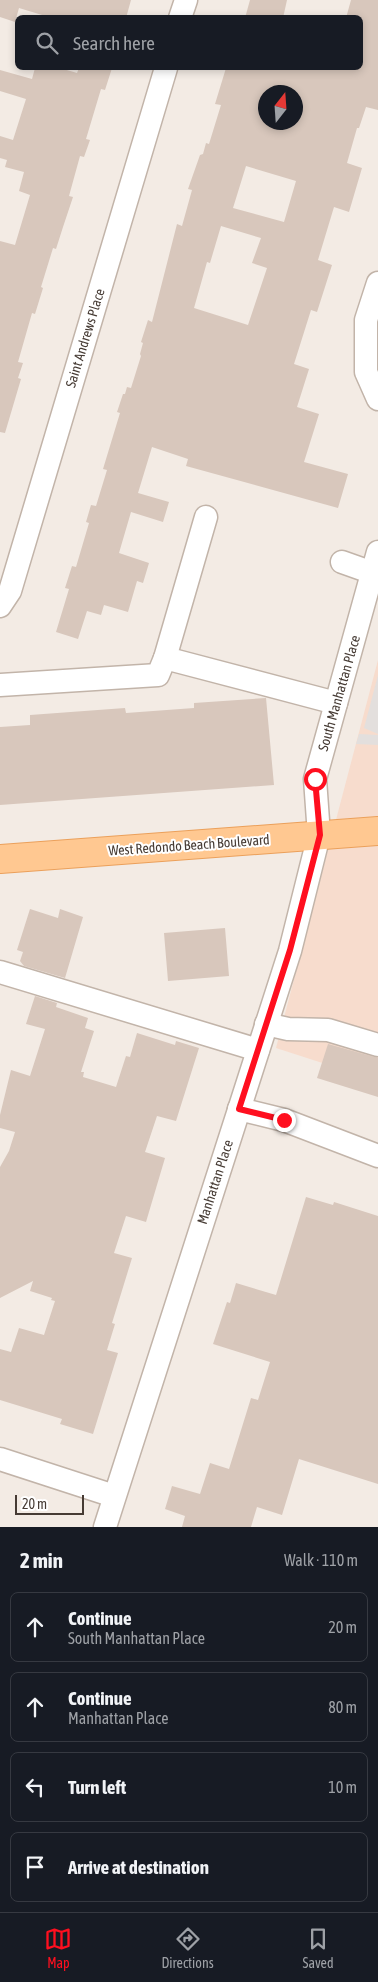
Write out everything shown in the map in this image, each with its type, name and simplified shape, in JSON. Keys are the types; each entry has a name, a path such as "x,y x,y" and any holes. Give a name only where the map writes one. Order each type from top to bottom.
{"main road":[{"name":"West Redondo Beach Boulevard","path":"0,859 378,831"}],"street":[{"path":"181,15 186,0"},
{"name":"Saint Andrews Place","path":"0,606 10,591 165,70"},
{"path":"378,283 366,320 366,372 378,399"},
{"path":"0,685 158,675 165,658 206,517"},
{"path":"342,562 375,562"},
{"name":"South Manhattan Place","path":"320,835 315,779 336,703 371,605 375,562"},
{"path":"165,658 336,703"},
{"name":"Manhattan Place","path":"105,1527 290,950 320,835"},
{"path":"0,972 258,1050"},
{"path":"266,1024 288,1029 328,1030 378,1045"},
{"path":"239,1109 284,1120 378,1156"},
{"path":"0,1459 114,1496"}],"shaded area":[{"path":"378,660 378,1081 276,1048"},
{"path":"378,675 378,734 364,728"},
{"path":"359,734 378,735 378,745 356,744"}],"building":[{"path":"0,0 131,0 127,15 42,15 19,8 17,15 15,15 15,22 0,17"},
{"path":"250,0 287,0 284,15 246,15"},
{"path":"351,0 378,0 378,110 366,107 359,128 357,128 347,163 362,168 349,212 334,207 318,260 332,265 317,312 311,310 294,364 309,369 297,407 319,414 304,462 348,474 338,508 186,466 188,459 152,447 138,493 169,502 163,522 131,512 119,553 149,563 143,583 137,581 128,612 104,605 101,615 87,611 78,639 56,632 69,589 65,588 72,566 76,567 89,523 86,522 91,505 96,506 107,470 103,469 120,413 117,412 127,387 131,388 141,356 143,343 141,342 148,320 152,322 177,224 182,226 192,190 188,189 200,155 203,154 206,143 209,144 221,105 215,104 225,70 363,70 363,15 347,15","holes":["246,166 296,181 284,222 233,208","221,226 261,238 252,263 267,268 248,325 194,308 207,262 210,263"]},
{"path":"0,70 32,79 34,70 67,70 77,73 78,70 111,70 105,90 101,89 86,139 90,140 84,157 80,156 69,196 73,197 56,249 53,248 35,314 32,313 18,362 23,363 18,378 21,379 5,433 0,432 0,241 15,245 30,195 19,191 24,172 5,167 7,160 0,158 0,136 13,140 26,99 0,91"},
{"path":"266,698 274,785 0,805 0,727 30,725 30,715 125,708 126,713 194,708 194,703"},
{"path":"30,909 58,918 60,909 83,917 65,978 24,966 20,961 23,952 17,950"},
{"path":"225,928 229,976 168,981 164,933"},
{"path":"35,996 57,1003 56,1007 88,1018 85,1028 94,1031 81,1072 84,1072 83,1077 116,1087 126,1056 130,1057 137,1033 175,1045 176,1041 199,1048 176,1121 157,1116 145,1152 165,1158 146,1222 126,1216 114,1253 132,1258 112,1323 115,1324 107,1350 118,1353 93,1434 60,1424 62,1419 0,1400 0,1349 11,1352 19,1328 44,1335 55,1301 51,1300 52,1298 30,1291 33,1281 0,1298 0,1167 9,1151 15,1132 0,1128 0,1115 11,1070 30,1076 45,1029 26,1024"},
{"path":"328,1044 378,1058 378,1097 317,1078"},
{"path":"306,1197 333,1205 334,1202 378,1216 378,1484 299,1459 282,1515 257,1507 251,1527 182,1527 185,1516 165,1509 172,1486 200,1494 210,1463 229,1469 251,1398 258,1400 270,1362 213,1344 227,1302 230,1303 236,1283 276,1295"}],"route":[{"path":"284,1120 239,1109 290,950 320,835 315,779"}]}
